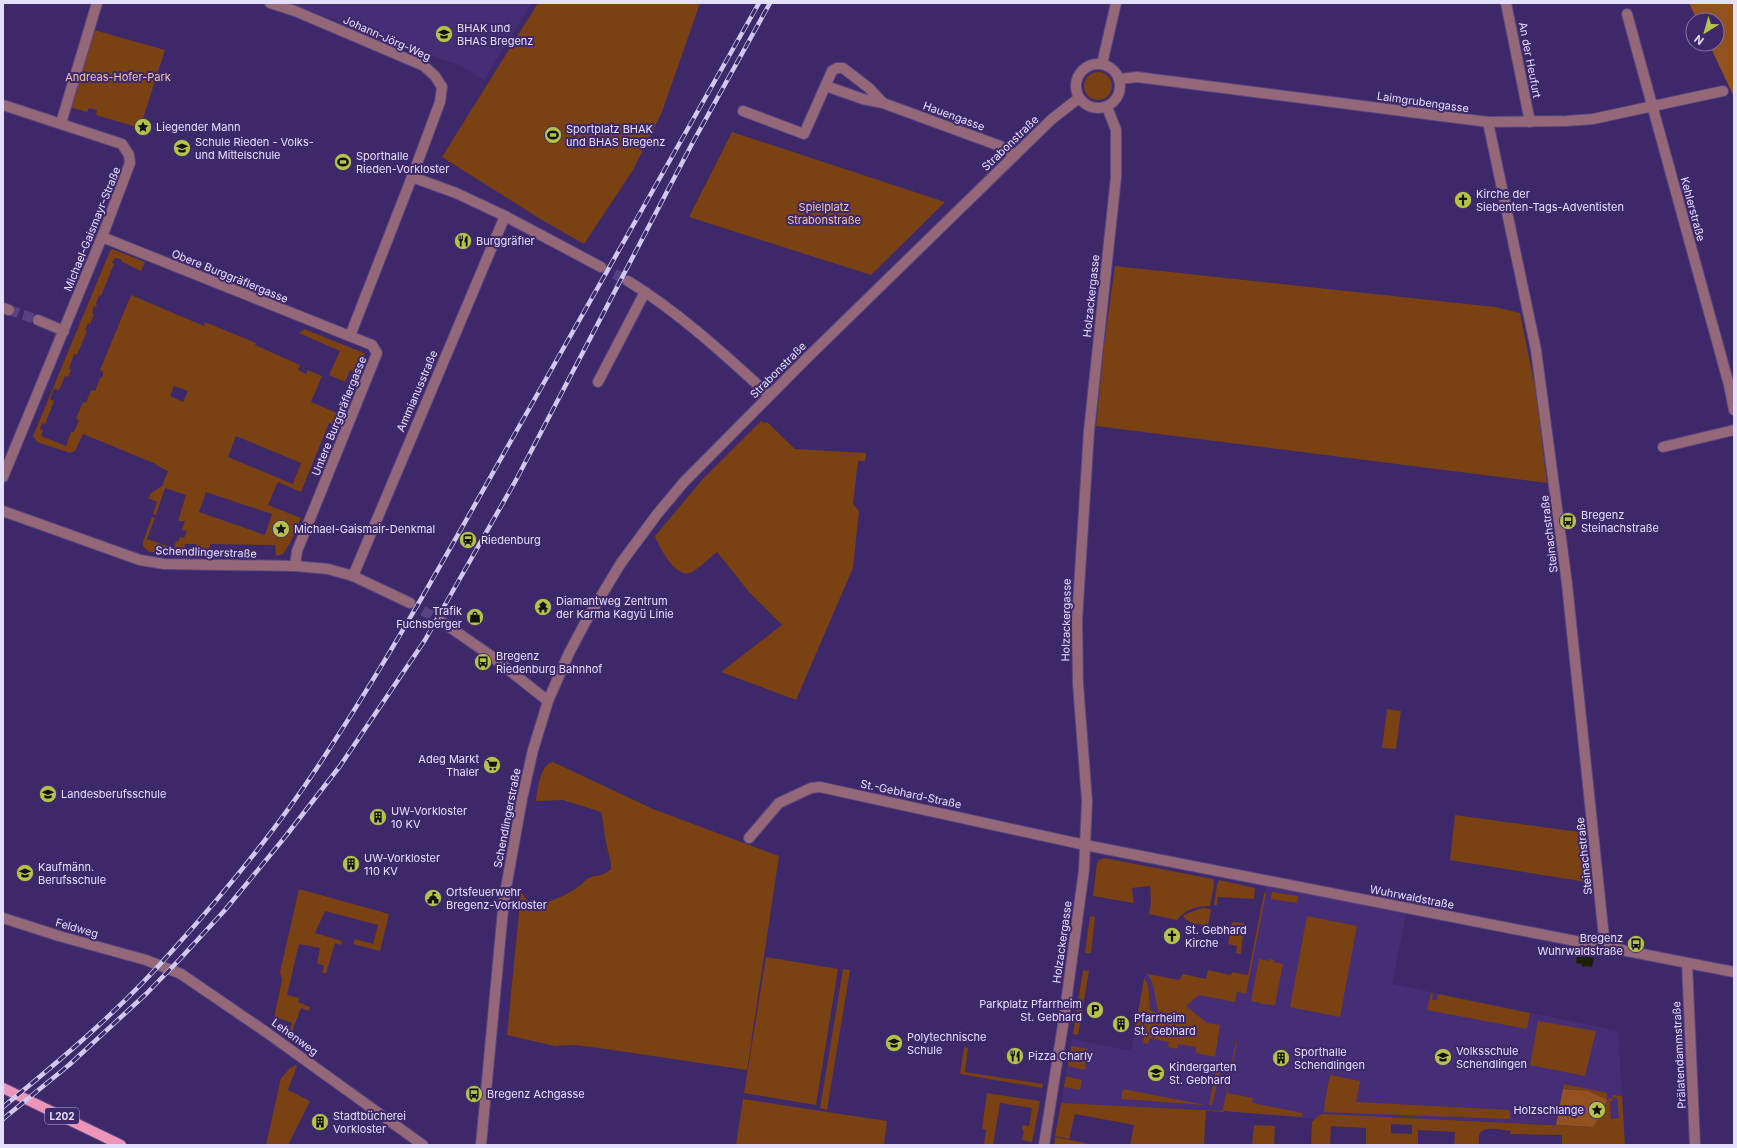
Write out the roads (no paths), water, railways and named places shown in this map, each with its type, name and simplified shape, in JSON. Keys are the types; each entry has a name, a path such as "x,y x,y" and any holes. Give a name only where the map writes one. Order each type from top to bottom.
{"main road":[{"name":"L202","path":"3,1088 121,1145"}],"street":[{"path":"61,123 98,3"},
{"name":"Johann-Jörg-Weg","path":"270,3 295,11 424,66 435,76 442,87 442,94 412,177"},
{"path":"1102,64 1116,3"},
{"name":"An der Heufurt","path":"1506,3 1530,122"},
{"name":"Kehlerstraße","path":"1627,14 1727,377 1734,410"},
{"path":"1102,64 1113,70 1119,79 1120,92 1113,103 1107,107 1101,108 1088,106 1079,98 1076,85 1080,72 1090,65 1102,64"},
{"name":"Hauengasse","path":"742,111 804,134 832,71 837,68 843,68 869,88 883,103"},
{"name":"Laimgrubengasse","path":"1119,79 1137,77 1488,122 1586,120 1723,91"},
{"name":"Hauengasse","path":"826,86 883,103 1000,146 1015,155"},
{"name":"Strabonstraße","path":"548,701 569,653 586,621 618,569 642,534 684,482 769,395 1015,155 1033,140 1052,119 1079,98"},
{"name":"Michael-Gaismayr-Straße","path":"3,105 122,144 129,155 130,163 102,238 3,477"},
{"name":"Holzackergasse","path":"1044,1145 1073,959 1084,870 1087,800 1078,684 1077,620 1089,431 1116,177 1116,130 1107,107"},
{"name":"Steinachstraße","path":"1488,122 1536,350 1568,592 1605,947"},
{"path":"350,336 412,177 456,193 505,216 601,267"},
{"name":"Ammianusstraße","path":"353,576 505,216"},
{"name":"Obere Burggräflergasse","path":"102,238 350,336"},
{"path":"628,281 645,292 712,343 769,395"},
{"path":"598,382 645,292"},
{"path":"38,320 64,331"},
{"name":"Untere Burggräflergasse","path":"295,566 297,551 377,353 372,345 350,336"},
{"path":"1663,447 1734,430"},
{"name":"Schendlingerstraße","path":"3,511 140,560 170,564 295,566 328,569 353,576 410,603"},
{"path":"442,622 490,655 548,701"},
{"name":"Schendlingerstraße","path":"481,1145 506,884 533,750 548,701"},
{"name":"St.-Gebhard-Straße","path":"749,838 779,803 811,788 820,787 1085,844"},
{"name":"Wuhrwaldstraße","path":"1085,844 1734,972"},
{"name":"Feldweg","path":"3,918 146,960"},
{"name":"Lehenweg","path":"146,960 174,970 210,993 302,1057 423,1145"},
{"name":"Prälatendammstraße","path":"1687,963 1695,1145"}],"tunnel":[{"path":"601,267 628,281"},
{"path":"9,310 38,320"},
{"path":"410,603 442,622"}],"railway":[{"path":"3,1107 90,1033 153,972 193,928 253,856 309,780 351,716 422,598 759,3"},
{"path":"3,1119 69,1065 146,994 180,959 225,910 285,837 340,766 425,640 516,480 693,142 770,3"}],"place":[{"name":"BHAK und BHAS Bregenz","path":"444,34"},
{"name":"Liegender Mann","path":"143,127"},
{"name":"Sportplatz BHAK und BHAS Bregenz","path":"553,135"},
{"name":"Schule Rieden - Volks- und Mittelschule","path":"182,148"},
{"name":"Sporthalle Rieden-Vorkloster","path":"343,162"},
{"name":"Kirche der Siebenten-Tags-Adventisten","path":"1463,200"},
{"name":"Burggräfler","path":"463,241"},
{"name":"Bregenz Steinachstraße","path":"1568,521"},
{"name":"Michael-Gaismair-Denkmal","path":"281,529"},
{"name":"Riedenburg","path":"468,540"},
{"name":"Diamantweg Zentrum der Karma Kagyü Linie","path":"543,607"},
{"name":"Trafik Fuchsberger","path":"475,617"},
{"name":"Bregenz Riedenburg Bahnhof","path":"483,662"},
{"name":"Adeg Markt Thaler","path":"492,765"},
{"name":"Landesberufsschule","path":"48,794"},
{"name":"UW-Vorkloster 10 KV","path":"378,817"},
{"name":"UW-Vorkloster 110 KV","path":"351,864"},
{"name":"Kaufmänn. Berufsschule","path":"25,873"},
{"name":"Ortsfeuerwehr Bregenz-Vorkloster","path":"433,898"},
{"name":"St. Gebhard Kirche","path":"1172,936"},
{"name":"Bregenz Wuhrwaldstraße","path":"1636,944"},
{"name":"Parkplatz Pfarrheim St. Gebhard","path":"1095,1010"},
{"name":"Pfarrheim St. Gebhard","path":"1121,1024"},
{"name":"Polytechnische Schule","path":"894,1043"},
{"name":"Pizza Charly","path":"1015,1056"},
{"name":"Volksschule Schendlingen","path":"1443,1057"},
{"name":"Sporthalle Schendlingen","path":"1281,1058"},
{"name":"Kindergarten St. Gebhard","path":"1156,1073"},
{"name":"Bregenz Achgasse","path":"474,1094"},
{"name":"Holzschlange","path":"1597,1110"},
{"name":"Stadtbücherei Vorkloster","path":"320,1122"}],"park label":[{"name":"Andreas-Hofer-Park","path":"118,77"},
{"name":"Spielplatz Strabonstraße","path":"824,213"}]}
